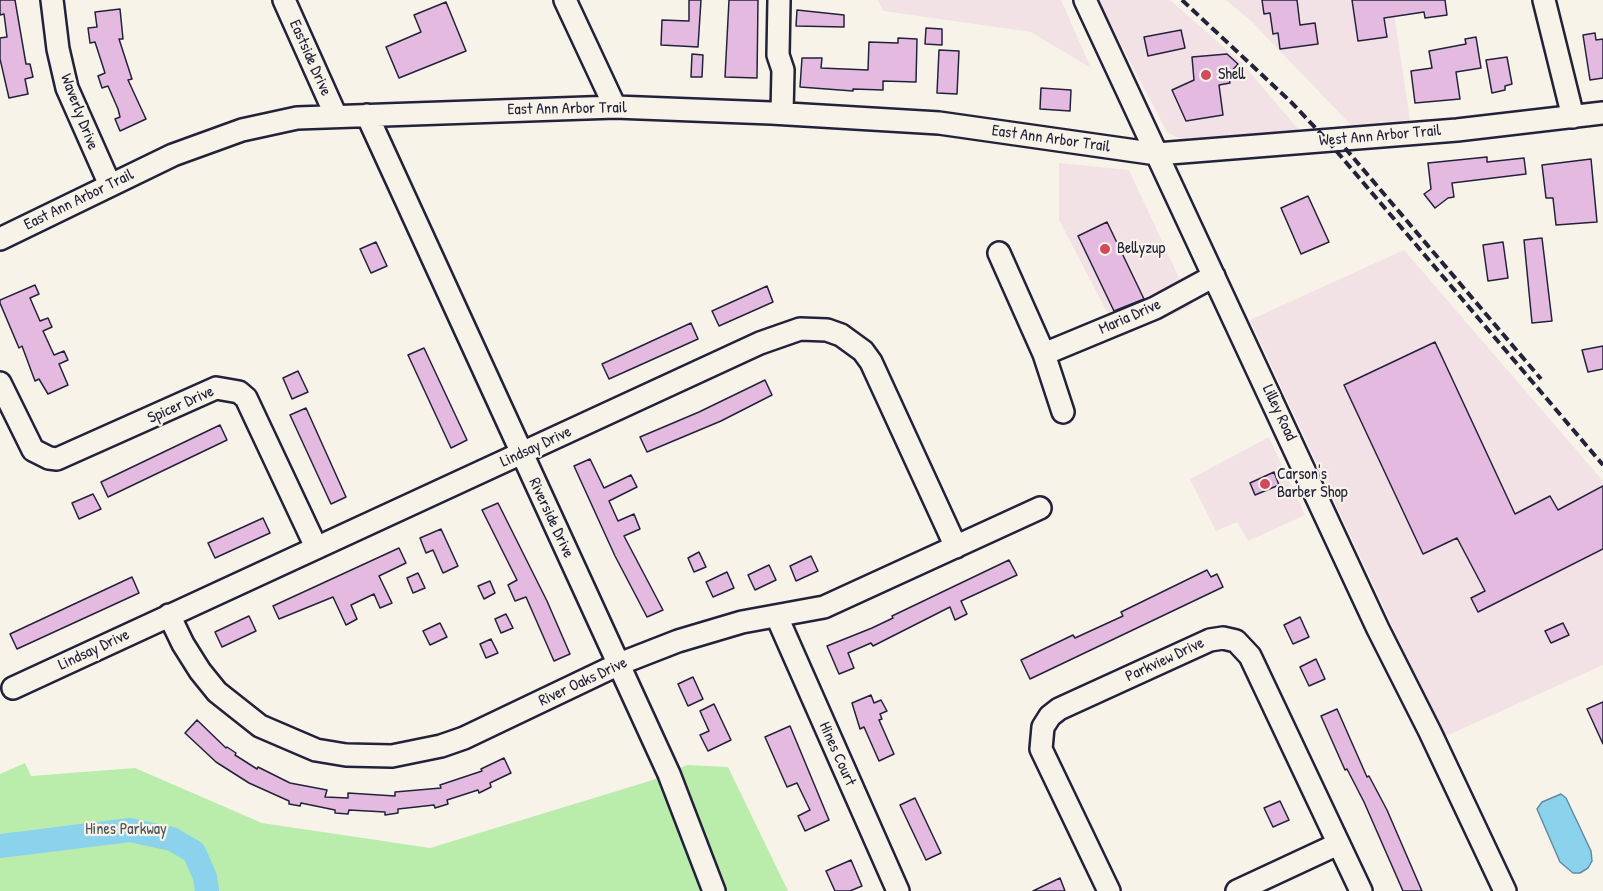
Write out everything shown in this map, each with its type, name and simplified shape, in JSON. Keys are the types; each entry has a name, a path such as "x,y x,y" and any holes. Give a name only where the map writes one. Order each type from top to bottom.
{"street":[{"name":"Waverly Drive","path":"52,0 58,49 67,88 110,185"},
{"name":"Eastside Drive","path":"284,0 336,116"},
{"path":"565,0 615,107"},
{"path":"777,113 783,70 778,56 778,0"},
{"name":"Lilley Road","path":"1084,0 1378,629 1505,891"},
{"path":"1544,0 1573,117"},
{"name":"East Ann Arbor Trail","path":"0,239 173,155 242,130 283,120 336,116 615,107 777,113 939,123 1157,154"},
{"name":"West Ann Arbor Trail","path":"1157,154 1447,130 1603,113"},
{"name":"Riverside Drive","path":"367,115 669,774 714,891"},
{"path":"999,253 1044,354 1063,412"},
{"name":"Maria Drive","path":"1044,354 1155,308 1214,276"},
{"name":"Lindsay Drive","path":"12,688 787,331 801,328 827,330 853,342 871,362 956,547"},
{"name":"Spicer Drive","path":"0,383 29,444 40,455 57,459 216,388 238,392 246,398 316,547"},
{"name":"River Oaks Drive","path":"169,615 200,671 239,711 287,740 316,750 345,755 392,756 441,746 619,664 705,631 824,607 1040,508"},
{"name":"Hines Court","path":"777,617 898,891"},
{"name":"Parkview Drive","path":"1109,891 1041,749 1043,727 1050,716 1059,710 1218,638 1236,641 1250,656 1361,891"},
{"path":"1237,891 1338,844"}],"shaded area":[{"path":"878,0 1061,0 1091,68 1031,32 883,11"},
{"path":"1098,0 1170,0 1241,62 1300,131 1184,141 1167,132"},
{"path":"1226,0 1392,0 1410,120 1351,125 1251,21"},
{"path":"1059,163 1129,170 1192,306 1120,337 1059,220"},
{"path":"1404,250 1603,481 1603,665 1444,737 1250,320"},
{"path":"1269,437 1305,515 1248,541 1237,522 1216,531 1190,479"}],"green space":[{"name":"Hines Parkway","path":"25,763 31,776 135,768 262,823 430,848 653,780 687,765 728,767 788,891 0,891 0,774"}],"water":[{"path":"1561,794 1566,798 1591,851 1592,861 1588,868 1580,873 1573,873 1560,862 1537,809 1542,802"}],"building":[{"path":"0,0 15,0 26,64 30,64 33,77 25,79 28,94 9,98 0,59 0,38 7,37 4,14 0,15"},
{"path":"689,0 701,0 698,47 661,45 662,20 689,21"},
{"path":"729,0 758,0 757,78 725,77"},
{"path":"1262,0 1297,0 1300,25 1315,23 1318,44 1280,49 1278,33 1273,34 1270,13 1264,14"},
{"path":"1352,0 1445,0 1447,15 1425,18 1424,12 1384,18 1387,37 1358,41"},
{"path":"446,2 466,51 399,78 386,47 421,32 414,15"},
{"path":"120,9 123,39 119,39 132,79 128,80 146,119 120,131 115,119 120,117 118,109 108,86 102,88 98,76 105,73 95,42 90,43 88,28 97,27 95,12"},
{"path":"797,10 844,15 844,27 796,26"},
{"path":"926,28 942,29 942,45 925,44"},
{"path":"1181,30 1185,48 1148,56 1144,37"},
{"path":"1595,33 1596,40 1603,39 1603,78 1590,80 1583,35"},
{"path":"1476,37 1481,68 1456,72 1460,99 1415,103 1411,71 1432,68 1429,51 1466,44 1465,39"},
{"path":"898,38 917,39 916,82 883,81 883,90 853,89 853,91 800,87 802,58 822,58 821,68 868,70 869,42 898,43"},
{"path":"939,50 959,51 957,94 937,93"},
{"path":"692,54 703,55 702,77 691,77"},
{"path":"1227,54 1238,64 1229,74 1230,83 1219,85 1223,115 1186,121 1172,90 1194,80 1192,57"},
{"path":"1507,57 1512,84 1505,86 1505,90 1492,93 1486,60"},
{"path":"1041,88 1071,90 1070,111 1040,109"},
{"path":"1487,157 1487,162 1524,158 1526,174 1452,183 1454,197 1448,198 1435,208 1424,194 1431,189 1428,163"},
{"path":"1591,159 1597,222 1556,225 1553,198 1546,198 1542,165"},
{"path":"1308,196 1329,242 1301,254 1281,208"},
{"path":"1107,222 1144,299 1114,311 1078,236"},
{"path":"1542,238 1552,321 1532,323 1524,240"},
{"path":"376,242 387,266 371,273 360,249"},
{"path":"1503,242 1508,278 1488,281 1483,245"},
{"path":"35,285 39,294 30,298 40,321 48,318 52,327 43,331 54,355 64,351 68,360 59,364 68,385 48,394 39,379 35,381 22,346 19,348 0,303 0,300"},
{"path":"767,286 773,302 719,326 712,311"},
{"path":"691,323 698,339 609,379 602,364"},
{"path":"1435,342 1515,514 1550,496 1558,510 1603,486 1603,549 1478,612 1471,598 1485,591 1457,538 1423,554 1344,385"},
{"path":"1603,346 1603,369 1588,372 1582,350"},
{"path":"424,348 467,440 451,448 408,355"},
{"path":"298,371 308,392 292,399 283,378"},
{"path":"765,380 772,395 721,421 647,452 640,437"},
{"path":"306,408 346,497 331,504 290,415"},
{"path":"220,425 227,440 108,497 101,482"},
{"path":"590,459 604,488 631,475 637,487 609,501 618,521 634,514 640,529 624,536 663,610 647,617 615,556 574,466"},
{"name":"Carson's Barber Shop","path":"1274,472 1279,485 1255,495 1250,483"},
{"path":"93,494 101,509 79,519 72,503"},
{"path":"498,503 547,601 570,654 554,661 526,597 515,601 508,585 517,580 482,510"},
{"path":"263,518 270,533 215,558 208,543"},
{"path":"441,529 458,566 443,573 433,550 426,553 420,538"},
{"path":"399,548 406,563 379,576 392,603 380,608 374,594 351,605 357,619 346,625 333,597 279,619 273,606"},
{"path":"699,552 706,567 694,572 688,558"},
{"path":"811,556 818,571 796,581 790,566"},
{"path":"1009,560 1017,575 961,601 967,614 955,620 950,607 873,646 871,643 848,653 854,668 839,674 827,646 872,628 893,618 892,616"},
{"path":"769,565 776,580 755,590 748,575"},
{"path":"1207,570 1211,577 1217,574 1223,587 1030,679 1021,660 1073,635 1075,638 1123,616 1121,612"},
{"path":"727,572 734,588 713,597 706,582"},
{"path":"418,573 425,588 413,593 407,578"},
{"path":"132,577 139,593 17,649 10,634"},
{"path":"490,581 495,593 484,599 478,586"},
{"path":"506,614 513,628 501,633 495,619"},
{"path":"249,616 256,631 222,647 215,632"},
{"path":"1300,617 1309,637 1293,644 1284,625"},
{"path":"440,623 447,637 430,645 423,631"},
{"path":"1563,623 1569,635 1551,643 1545,631"},
{"path":"491,639 498,653 486,658 480,644"},
{"path":"1316,659 1325,679 1309,686 1300,667"},
{"path":"693,677 703,699 688,706 678,684"},
{"path":"871,695 874,703 881,700 887,711 880,714 882,719 879,720 894,754 879,761 864,727 860,729 852,703"},
{"path":"1603,702 1603,744 1587,709"},
{"path":"714,704 731,740 708,751 700,735 709,731 700,711"},
{"path":"1337,709 1367,777 1369,776 1387,810 1422,891 1403,891 1364,802 1347,769 1345,770 1321,716"},
{"path":"197,720 226,748 257,769 258,767 290,783 327,790 325,797 348,798 348,793 395,796 395,792 441,788 440,785 482,771 481,769 504,758 511,773 490,783 491,787 479,793 478,790 447,800 448,804 435,808 434,805 398,809 398,813 385,815 385,812 349,810 348,814 335,813 335,810 301,803 300,806 289,804 289,801 249,783 216,762 185,733"},
{"path":"790,726 829,820 805,831 798,816 810,810 797,783 787,787 765,737"},
{"path":"915,798 941,853 926,860 900,805"},
{"path":"1280,801 1289,820 1273,827 1264,808"},
{"path":"851,860 862,886 850,891 835,891 826,871"},
{"path":"1060,878 1065,891 1033,891"}],"waterway":[{"path":"0,846 130,830 172,839 194,852 205,877 207,891"}],"railway":[{"path":"1182,0 1291,102 1327,140 1603,465"},
{"path":"1345,148 1541,379"}],"place":[{"name":"Shell","path":"1206,75"},
{"name":"Bellyzup","path":"1105,249"},
{"name":"Carson's Barber Shop","path":"1265,484"}]}
